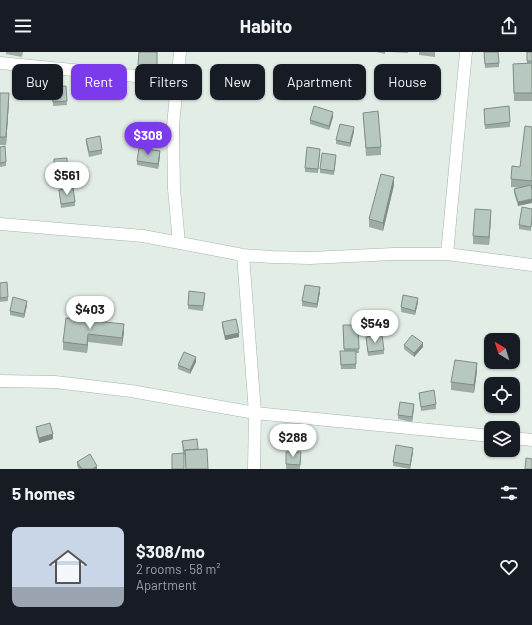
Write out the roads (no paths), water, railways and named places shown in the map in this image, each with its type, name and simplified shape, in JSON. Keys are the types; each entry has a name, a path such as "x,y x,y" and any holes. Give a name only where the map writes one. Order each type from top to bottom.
{"street":[{"path":"179,64 180,52"},
{"path":"447,254 466,52"},
{"path":"0,63 135,76"},
{"path":"175,100 173,126 174,189 179,243"},
{"path":"0,224 143,236 243,255 310,258 393,254 447,254 532,265"},
{"path":"243,255 255,413 254,469"},
{"path":"0,381 54,382 131,391 255,413 484,435"},
{"path":"520,439 532,440"}]}
